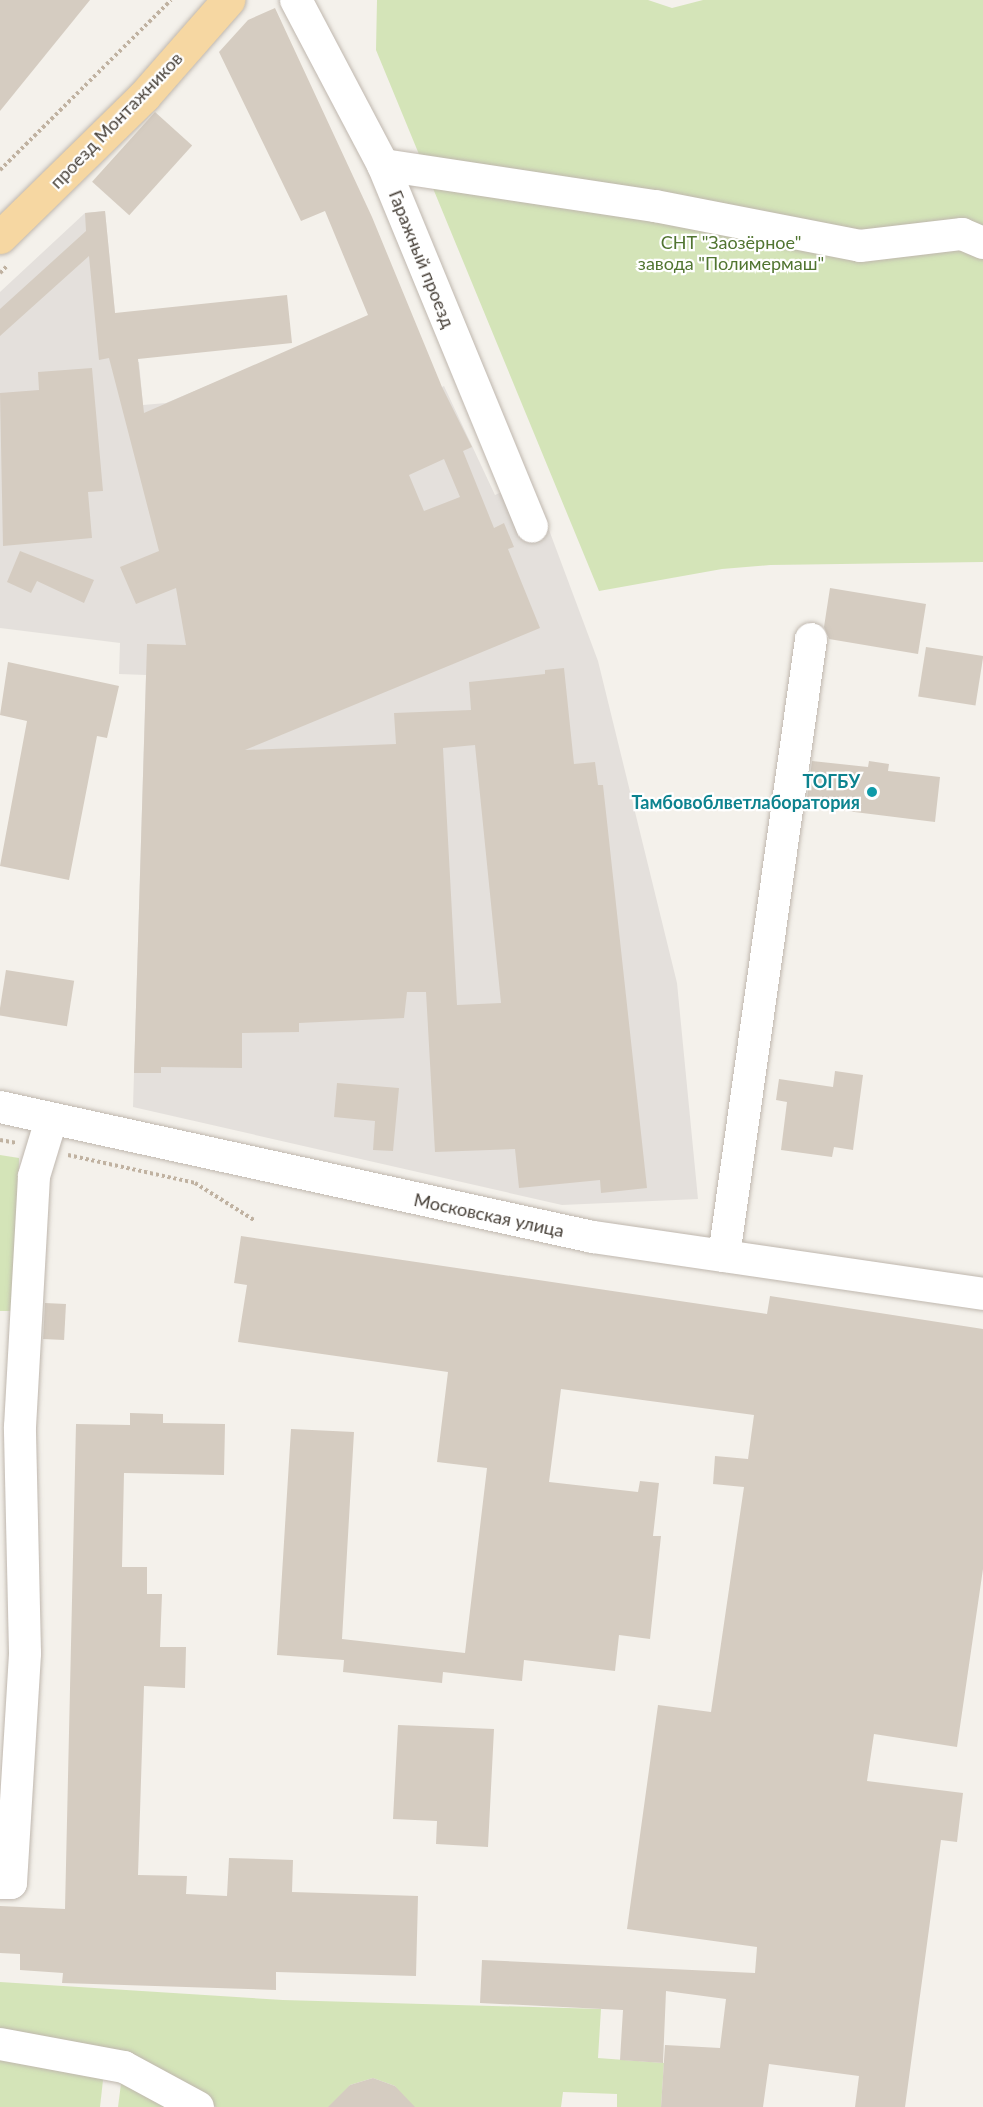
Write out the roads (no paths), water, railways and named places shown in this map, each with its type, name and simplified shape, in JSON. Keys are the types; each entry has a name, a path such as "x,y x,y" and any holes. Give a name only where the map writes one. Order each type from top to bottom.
{"main road":[{"name":"проезд Монтажников","path":"0,237 144,96 228,0"}],"street":[{"name":"Гаражный проезд","path":"296,0 383,165 532,526"},
{"path":"383,165 655,206 860,246 962,234 983,243"},
{"path":"724,1256 812,639"},
{"name":"Московская улица","path":"0,1107 592,1237 983,1294"},
{"path":"0,1883 11,1883 13,1652 20,1427 34,1176 51,1120"},
{"path":"0,2044 124,2067 198,2107"}],"place":[{"name":"ТОГБУ Тамбовоблветлаборатория","path":"872,792"}],"park label":[{"name":"СНТ \"Заозёрное\" завода \"Полимермаш\"","path":"731,253"}]}
